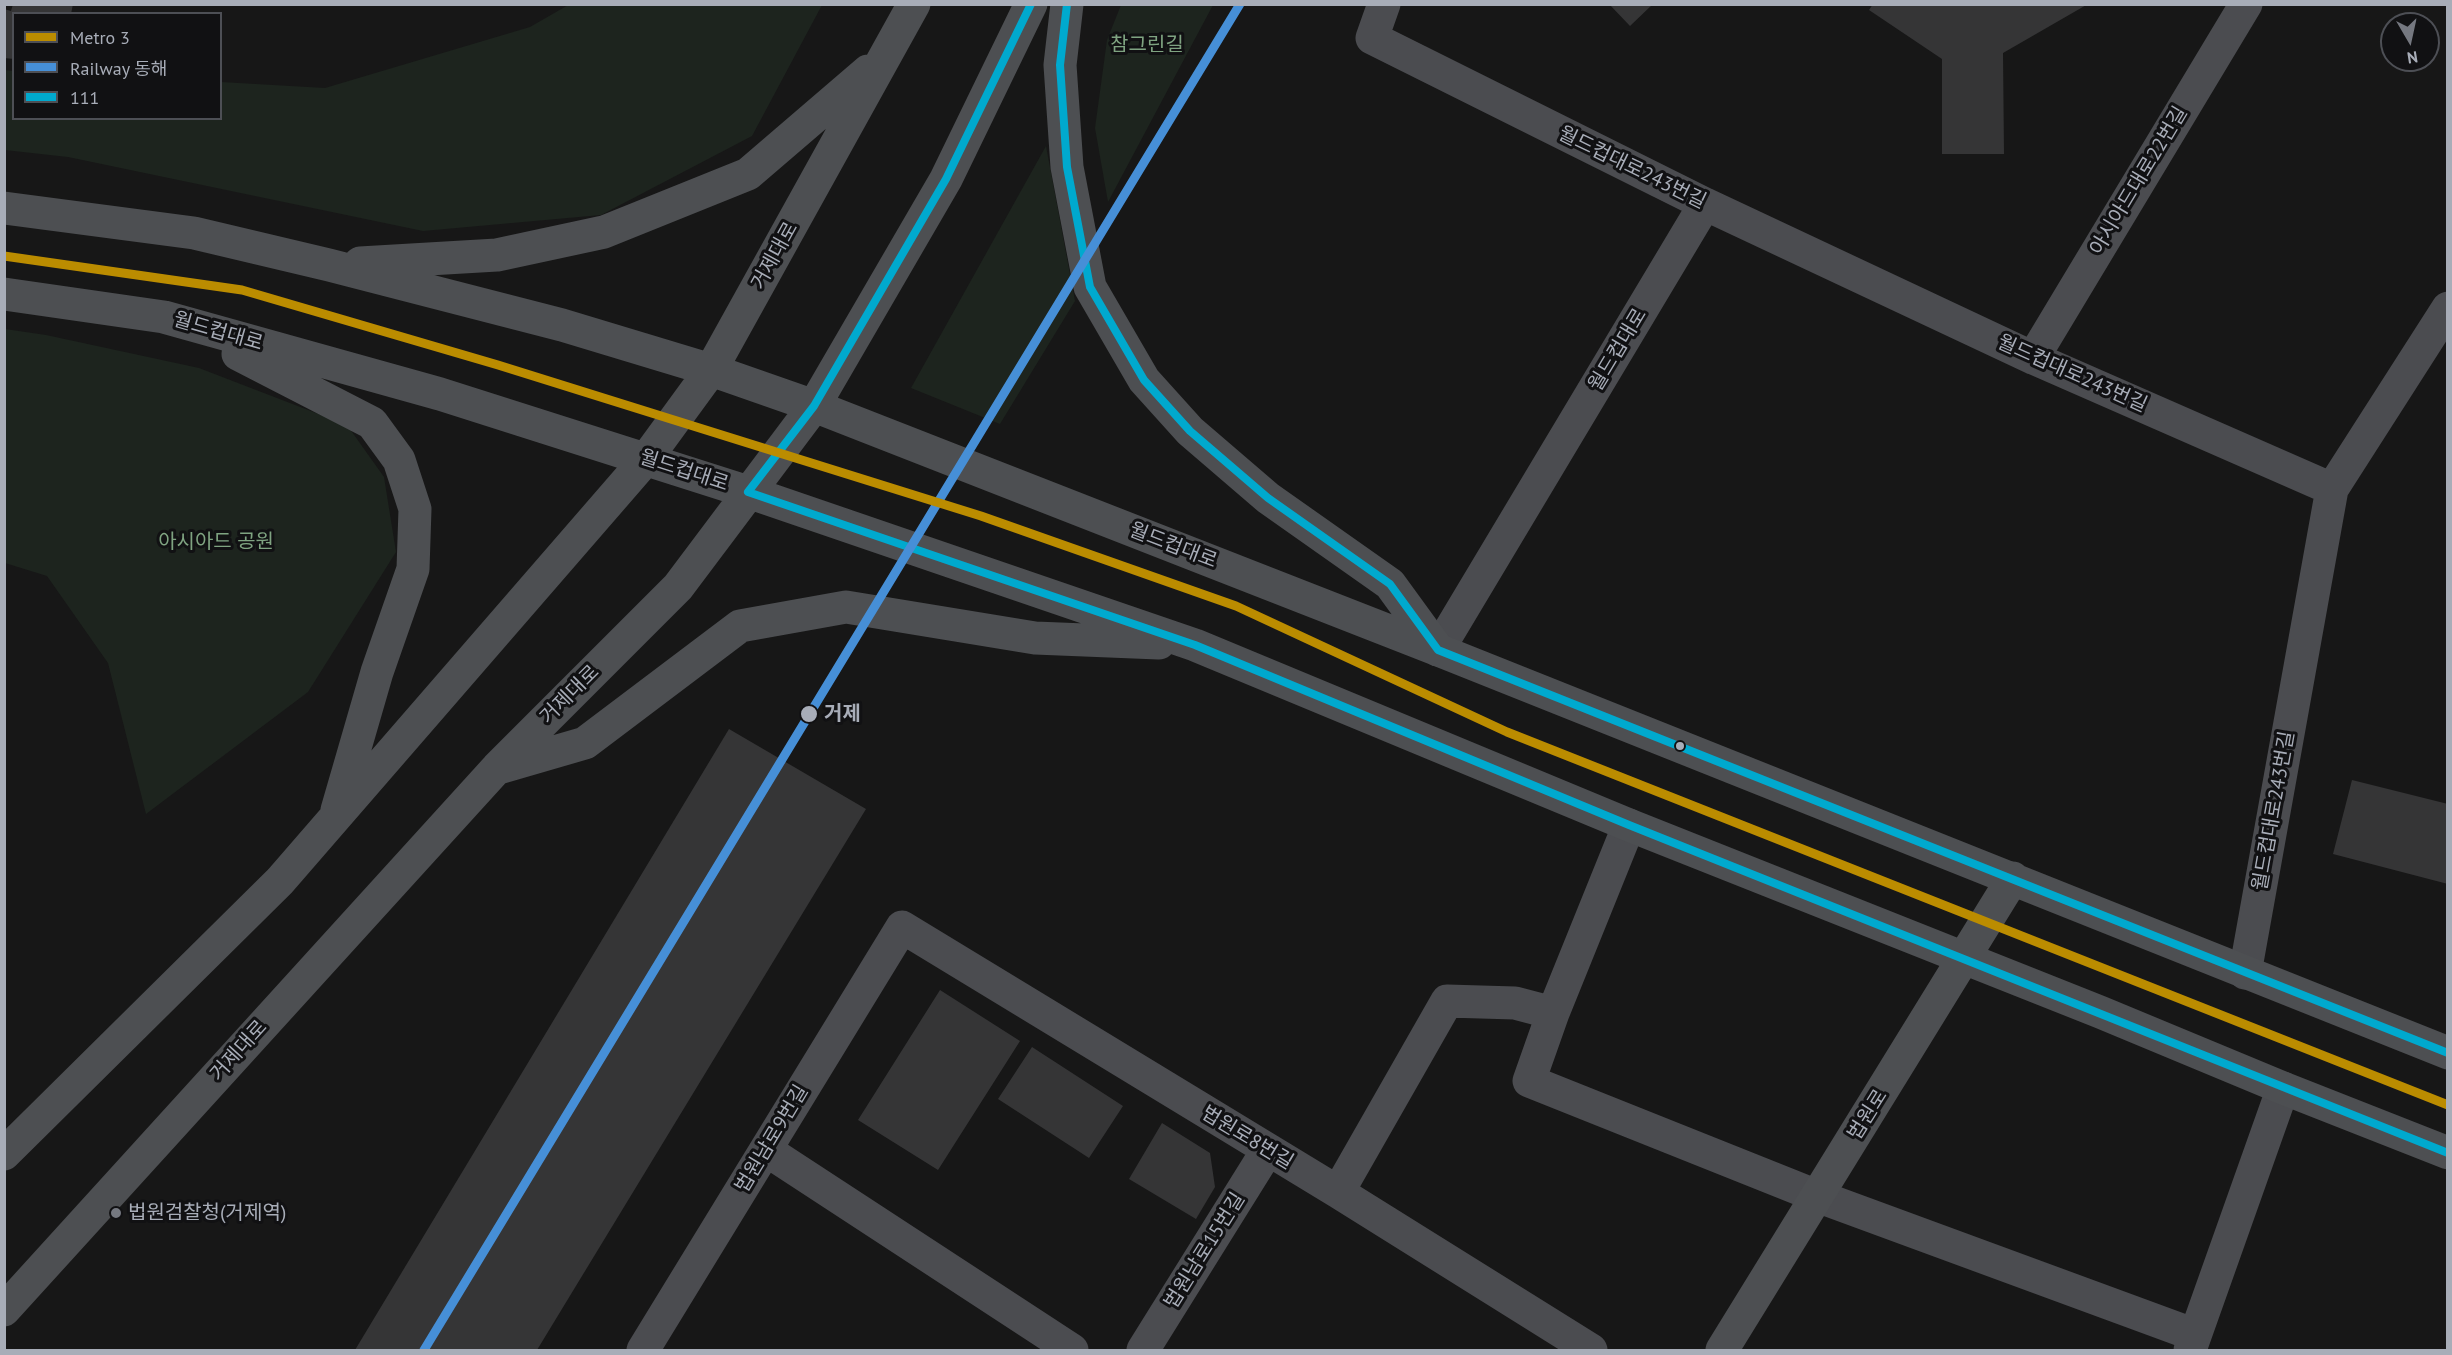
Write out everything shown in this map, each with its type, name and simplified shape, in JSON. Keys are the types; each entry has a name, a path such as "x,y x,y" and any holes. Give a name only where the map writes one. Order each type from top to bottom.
{"main road":[{"name":"거제대로","path":"4,1154 280,881 646,459 711,370 914,4"},
{"name":"거제대로","path":"4,1310 497,768 678,587 814,406 946,179 1031,4"},
{"path":"1067,4 1060,65 1067,167 1090,286 1144,380 1190,431 1268,498 1390,584 1438,650"},
{"path":"329,265 497,255 604,232 748,174 886,56"},
{"name":"월드컵대로","path":"4,208 194,233 562,325 711,370 814,406 1438,650 2448,1053"},
{"name":"월드컵대로","path":"4,294 164,317 440,394 748,492 1195,645 1629,825 2448,1153"},
{"path":"164,317 291,379 372,423 399,460 415,509 413,569 377,672 334,820"},
{"path":"497,768 585,743 740,626 846,607 1035,638 1195,645"},
{"name":"법원로","path":"1722,1350 2013,878"}],"street":[{"name":"월드컵대로243번길","path":"1384,4 1372,38 1705,204 2032,358 2332,489 2245,973"},
{"name":"아시아드대로22번길","path":"2032,358 2246,4"},
{"name":"월드컵대로","path":"1438,650 1705,204"},
{"path":"2332,489 2448,308"},
{"path":"1629,825 1553,1013 1529,1081 2192,1343 2283,1088"},
{"name":"법원남로9번길","path":"643,1350 902,927"},
{"name":"법원로8번길","path":"902,927 1267,1151 1338,1192 1591,1350"},
{"path":"1338,1192 1447,1001 1515,1004 1553,1013"},
{"path":"765,1150 1072,1350"},
{"name":"법원남로15번길","path":"1143,1350 1267,1151"}],"green space":[{"path":"570,4 822,5 752,136 601,215 423,231 68,157 5,150 5,70 12,71 12,120 222,120 222,82 325,88 530,27"},
{"name":"참그린길","path":"1121,5 1213,5 1108,202 1095,128 1107,40"},
{"path":"1046,146 1075,301 1000,424 911,388"},
{"name":"아시아드 공원","path":"5,329 46,335 199,368 347,425 384,477 396,552 308,692 146,814 108,663 47,576 5,563"}],"building":[{"path":"13,4 73,4 71,12 12,12 12,59 4,58 4,9 11,11"},
{"path":"1609,4 1653,4 1630,26"},
{"path":"1873,4 2088,4 2003,53 2004,154 1942,154 1942,59 1869,10"},
{"path":"729,729 866,809 537,1350 355,1350"},
{"path":"2352,780 2448,804 2448,884 2333,854"},
{"path":"940,990 1020,1041 938,1170 858,1120"},
{"path":"1032,1047 1123,1106 1089,1158 998,1099"},
{"path":"1162,1123 1210,1153 1215,1187 1196,1219 1129,1179"}],"metro line":[{"name":"3","path":"4,256 242,290 498,365 981,516 1236,606 1507,732 2448,1105"}],"rail line":[{"name":"동해","path":"424,1350 1240,4"}],"transit line":[{"name":"111","path":"1031,4 946,179 814,406 748,492 1195,645 1629,825 2448,1153"},
{"name":"111","path":"1067,4 1060,65 1067,167 1090,287 1144,380 1190,431 1268,498 1390,584 1438,650 2448,1053"}],"place":[{"name":"거제","path":"809,714"},
{"name":"법원검찰청(거제역)","path":"116,1213"}]}
